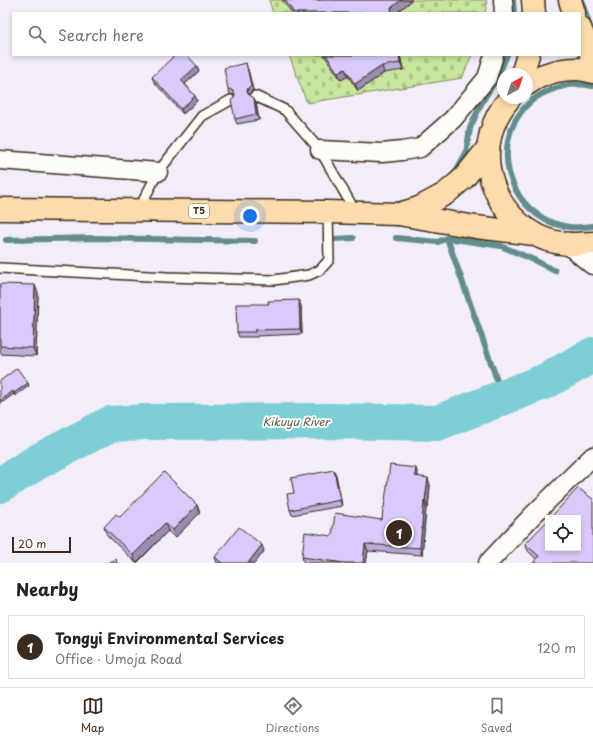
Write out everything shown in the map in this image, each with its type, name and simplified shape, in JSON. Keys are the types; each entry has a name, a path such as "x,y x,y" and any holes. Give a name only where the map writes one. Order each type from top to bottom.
{"highway":[{"path":"533,0 534,12"},
{"path":"570,0 574,12"},
{"path":"581,30 593,59"},
{"path":"524,68 528,56"},
{"path":"533,80 556,71 578,69 593,72"},
{"name":"T5","path":"505,104 490,133 488,148 489,174 498,198 514,219 534,234"},
{"name":"T5","path":"398,214 419,208 445,194 464,178 488,148"},
{"name":"T5","path":"0,209 355,212 398,214 476,227 534,234 552,241 570,244 593,243"}],"main road":[{"path":"570,244 593,263"}],"street":[{"path":"502,0 504,12"},
{"path":"320,150 382,153 420,148 453,119 487,78 494,56"},
{"path":"0,160 158,172"},
{"path":"488,563 532,516 593,456"}],"lane":[{"path":"255,96 285,110 320,150 355,212"},
{"path":"139,210 158,172 202,116 231,100"},
{"path":"0,268 167,277 274,280 309,275 320,270 328,260 328,212"}],"green space":[{"path":"269,0 486,0 487,3 485,12 273,12"},
{"path":"289,56 472,56 462,78 307,103"}],"building":[{"path":"285,0 401,0 391,8 392,12 293,12"},
{"path":"174,56 188,56 197,66 181,80 195,96 181,109 152,77"},
{"path":"327,56 399,56 400,63 382,66 355,84 345,69 338,73"},
{"path":"246,63 251,85 247,91 248,94 254,98 256,114 235,119 231,100 234,98 235,94 232,90 228,89 224,68"},
{"path":"0,284 35,285 33,348 0,346"},
{"path":"299,300 300,329 237,332 236,304 269,304 268,301"},
{"path":"17,368 28,383 14,393 13,391 0,401 0,381"},
{"path":"390,465 416,468 415,476 428,478 424,501 420,548 365,544 363,563 344,563 302,557 305,532 332,536 335,513 382,520"},
{"path":"334,470 340,500 290,510 287,494 294,493 291,478"},
{"path":"164,472 197,505 173,530 165,523 133,555 104,527 116,514 120,517"},
{"path":"578,488 593,499 593,563 533,563 539,556 525,544 545,523 545,551 581,551 581,515 553,515"},
{"path":"239,527 262,545 248,563 222,563 215,557"},
{"path":"116,559 117,563 107,563"}],"waterway":[{"path":"513,0 514,12"},
{"path":"582,0 590,27"},
{"path":"452,176 466,153 470,128 482,102 496,80 507,56"},
{"path":"593,86 581,84 563,86 546,92 532,101 514,123 508,140 507,157 509,173 515,189 525,203 537,214 552,223 569,227 593,226"},
{"path":"6,240 95,238 255,241"},
{"path":"334,239 353,238"},
{"path":"396,238 438,242 447,238 501,246 555,271"},
{"path":"447,238 503,397"},
{"name":"Kikuyu River","path":"0,485 39,461 110,424 145,422 331,421 437,423 546,381 593,355"}],"place":[{"name":"Tongyi Environmental Services","path":"399,533"}]}
